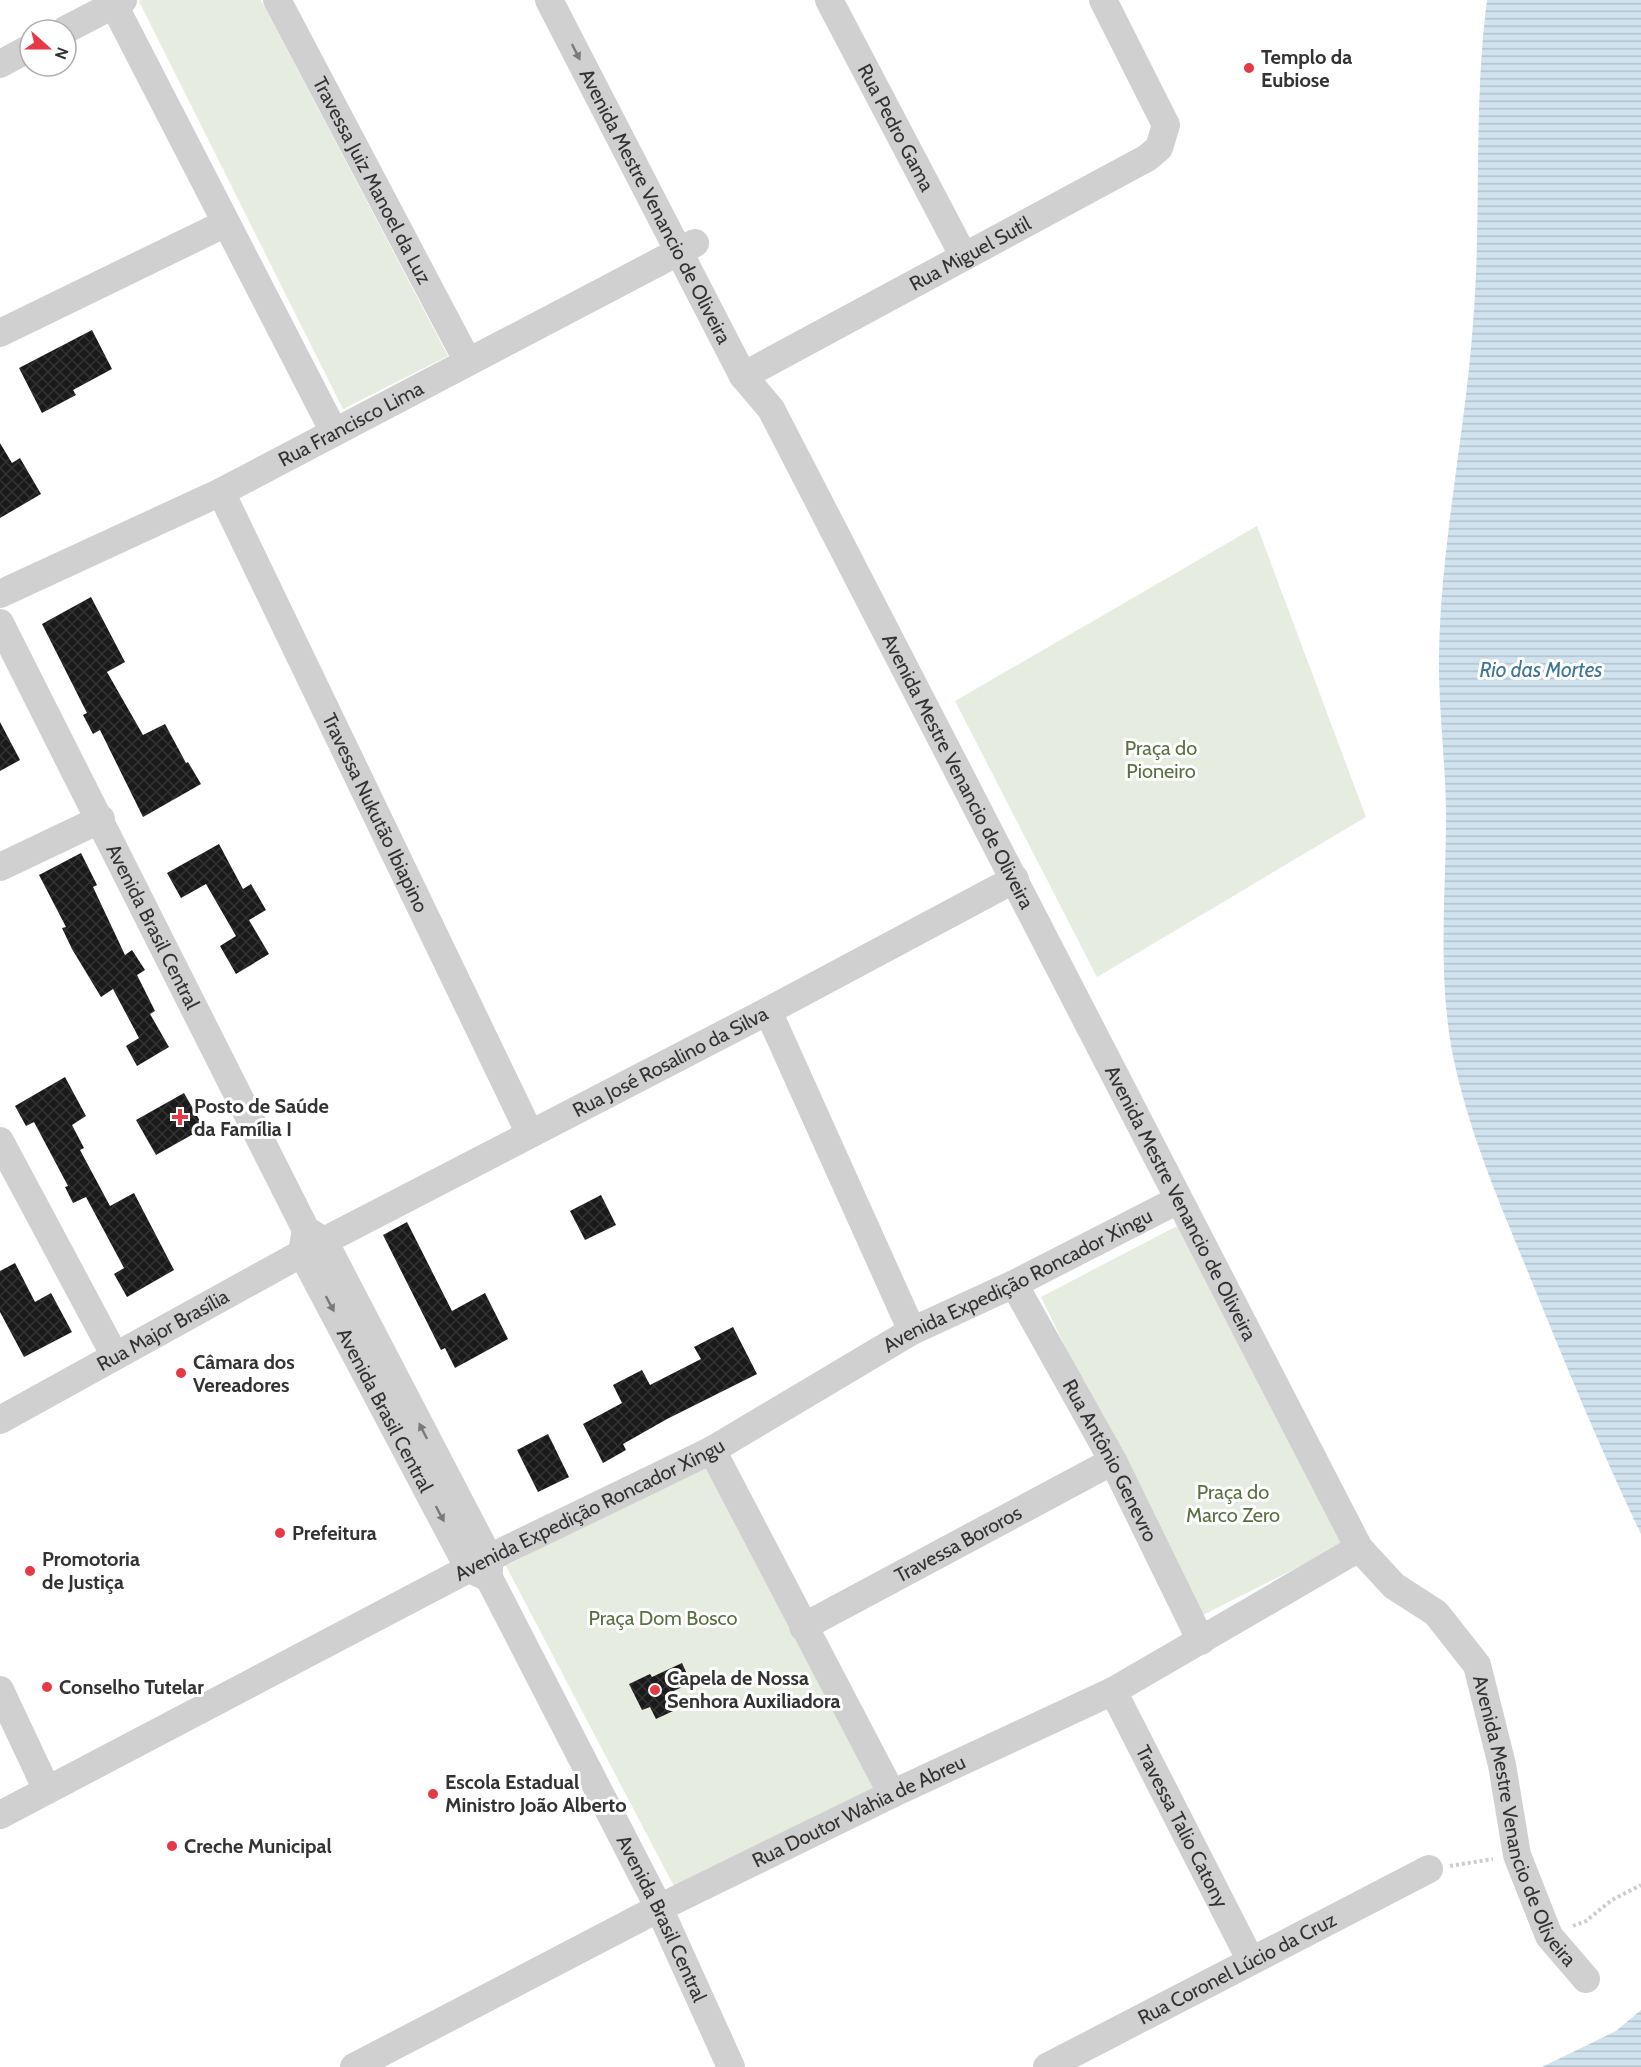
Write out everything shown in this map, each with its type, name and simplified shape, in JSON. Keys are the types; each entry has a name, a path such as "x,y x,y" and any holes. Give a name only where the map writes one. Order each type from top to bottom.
{"street":[{"name":"Travessa Juiz Manoel da Luz","path":"277,0 467,360"},
{"name":"Avenida Mestre Venancio de Oliveira","path":"549,0 687,247 1359,1548 1394,1586 1436,1613 1477,1665 1502,1765 1517,1855 1549,1936 1586,1979"},
{"name":"Avenida Mestre Venancio de Oliveira","path":"571,0 687,247"},
{"name":"Rua Pedro Gama","path":"829,0 963,255"},
{"name":"Rua Miguel Sutil","path":"752,372 963,255 1147,158 1159,148 1166,125 1103,0"},
{"path":"78,23 118,2 226,223 334,432"},
{"path":"0,64 18,54"},
{"path":"0,333 226,223"},
{"name":"Rua Francisco Lima","path":"0,594 220,492 467,360 687,247"},
{"name":"Travessa Nukutão Ibiapino","path":"220,492 530,1134"},
{"name":"Avenida Brasil Central","path":"0,623 101,819 311,1241 659,1908 731,2067"},
{"path":"0,867 101,819"},
{"name":"Rua José Rosalino da Silva","path":"311,1241 530,1134 768,1011 1014,879"},
{"path":"768,1011 912,1331"},
{"path":"0,1141 114,1356"},
{"name":"Avenida Expedição Roncador Xingu","path":"0,1815 712,1450 912,1331 1014,1284 1178,1200"},
{"name":"Rua Major Brasília","path":"0,1420 311,1241"},
{"name":"Rua Antônio Genevro","path":"1014,1284 1113,1461 1201,1641"},
{"path":"712,1450 802,1627 892,1794"},
{"name":"Travessa Bororos","path":"802,1627 1113,1461"},
{"name":"Rua Doutor Wahia de Abreu","path":"354,2067 659,1908 892,1794 1113,1691 1359,1548"},
{"path":"0,1690 47,1790"},
{"name":"Travessa Talio Catony","path":"1113,1691 1251,1961"},
{"name":"Rua Coronel Lúcio da Cruz","path":"1047,2067 1429,1869"}],"path":[{"path":"1429,1869 1517,1855"},
{"path":"1549,1936 1586,1921 1612,1900 1641,1885"}],"green space":[{"path":"261,0 448,356 343,409 139,1"},
{"name":"Praça do Pioneiro","path":"1257,526 1366,817 1097,977 955,701"},
{"name":"Praça do Marco Zero","path":"1177,1226 1348,1542 1197,1618 1041,1297"},
{"name":"Praça Dom Bosco","path":"711,1461 878,1787 677,1892 506,1566"}],"water":[{"name":"Rio das Mortes","path":"1487,0 1641,0 1641,1534 1586,1411 1488,1173 1460,1086 1448,1028 1445,999 1446,806 1439,654 1444,571 1473,324 1476,283 1480,81"},
{"path":"1641,2010 1641,2067 1542,2067 1616,2031"}],"building":[{"path":"92,330 112,369 73,390 76,395 42,413 19,368"},
{"path":"0,443 12,463 20,458 41,494 0,518"},
{"path":"91,597 125,662 107,672 143,735 165,724 186,763 188,762 201,784 143,817 100,730 93,734 83,715 87,713 42,624"},
{"path":"0,722 20,760 0,771"},
{"path":"219,844 243,889 251,884 266,910 249,920 269,954 236,974 220,946 236,936 206,884 181,898 167,873"},
{"path":"81,853 97,885 93,887 125,955 132,950 145,970 137,975 155,1011 150,1014 169,1047 137,1066 126,1046 139,1038 113,989 101,997 72,949 62,928 66,927 39,875"},
{"path":"65,1077 86,1116 72,1125 84,1148 80,1150 110,1206 134,1193 174,1270 127,1297 114,1274 124,1268 86,1197 73,1203 65,1187 68,1186 34,1122 26,1126 15,1106"},
{"path":"184,1093 204,1128 156,1155 136,1120"},
{"path":"601,1195 616,1225 585,1240 570,1211"},
{"path":"407,1222 452,1311 485,1293 508,1339 455,1368 445,1348 441,1350 383,1235"},
{"path":"15,1263 35,1302 51,1293 72,1332 24,1357 0,1312 0,1271"},
{"path":"733,1327 757,1374 623,1444 626,1450 603,1463 583,1424 622,1403 613,1385 642,1370 650,1385 701,1359 694,1347"},
{"path":"548,1434 569,1477 538,1492 517,1450"},
{"name":"Capela de Nossa Senhora Auxiliadora","path":"682,1663 691,1683 665,1695 673,1711 656,1719 650,1707 642,1710 629,1684 650,1674 652,1677"}],"place":[{"name":"Templo da Eubiose","path":"1249,68"},
{"name":"Posto de Saúde da Família I","path":"180,1117"},
{"name":"Câmara dos Vereadores","path":"181,1373"},
{"name":"Prefeitura","path":"280,1533"},
{"name":"Promotoria de Justiça","path":"30,1571"},
{"name":"Conselho Tutelar","path":"47,1687"},
{"name":"Capela de Nossa Senhora Auxiliadora","path":"655,1690"},
{"name":"Escola Estadual Ministro João Alberto","path":"433,1794"},
{"name":"Creche Municipal","path":"172,1846"}]}
